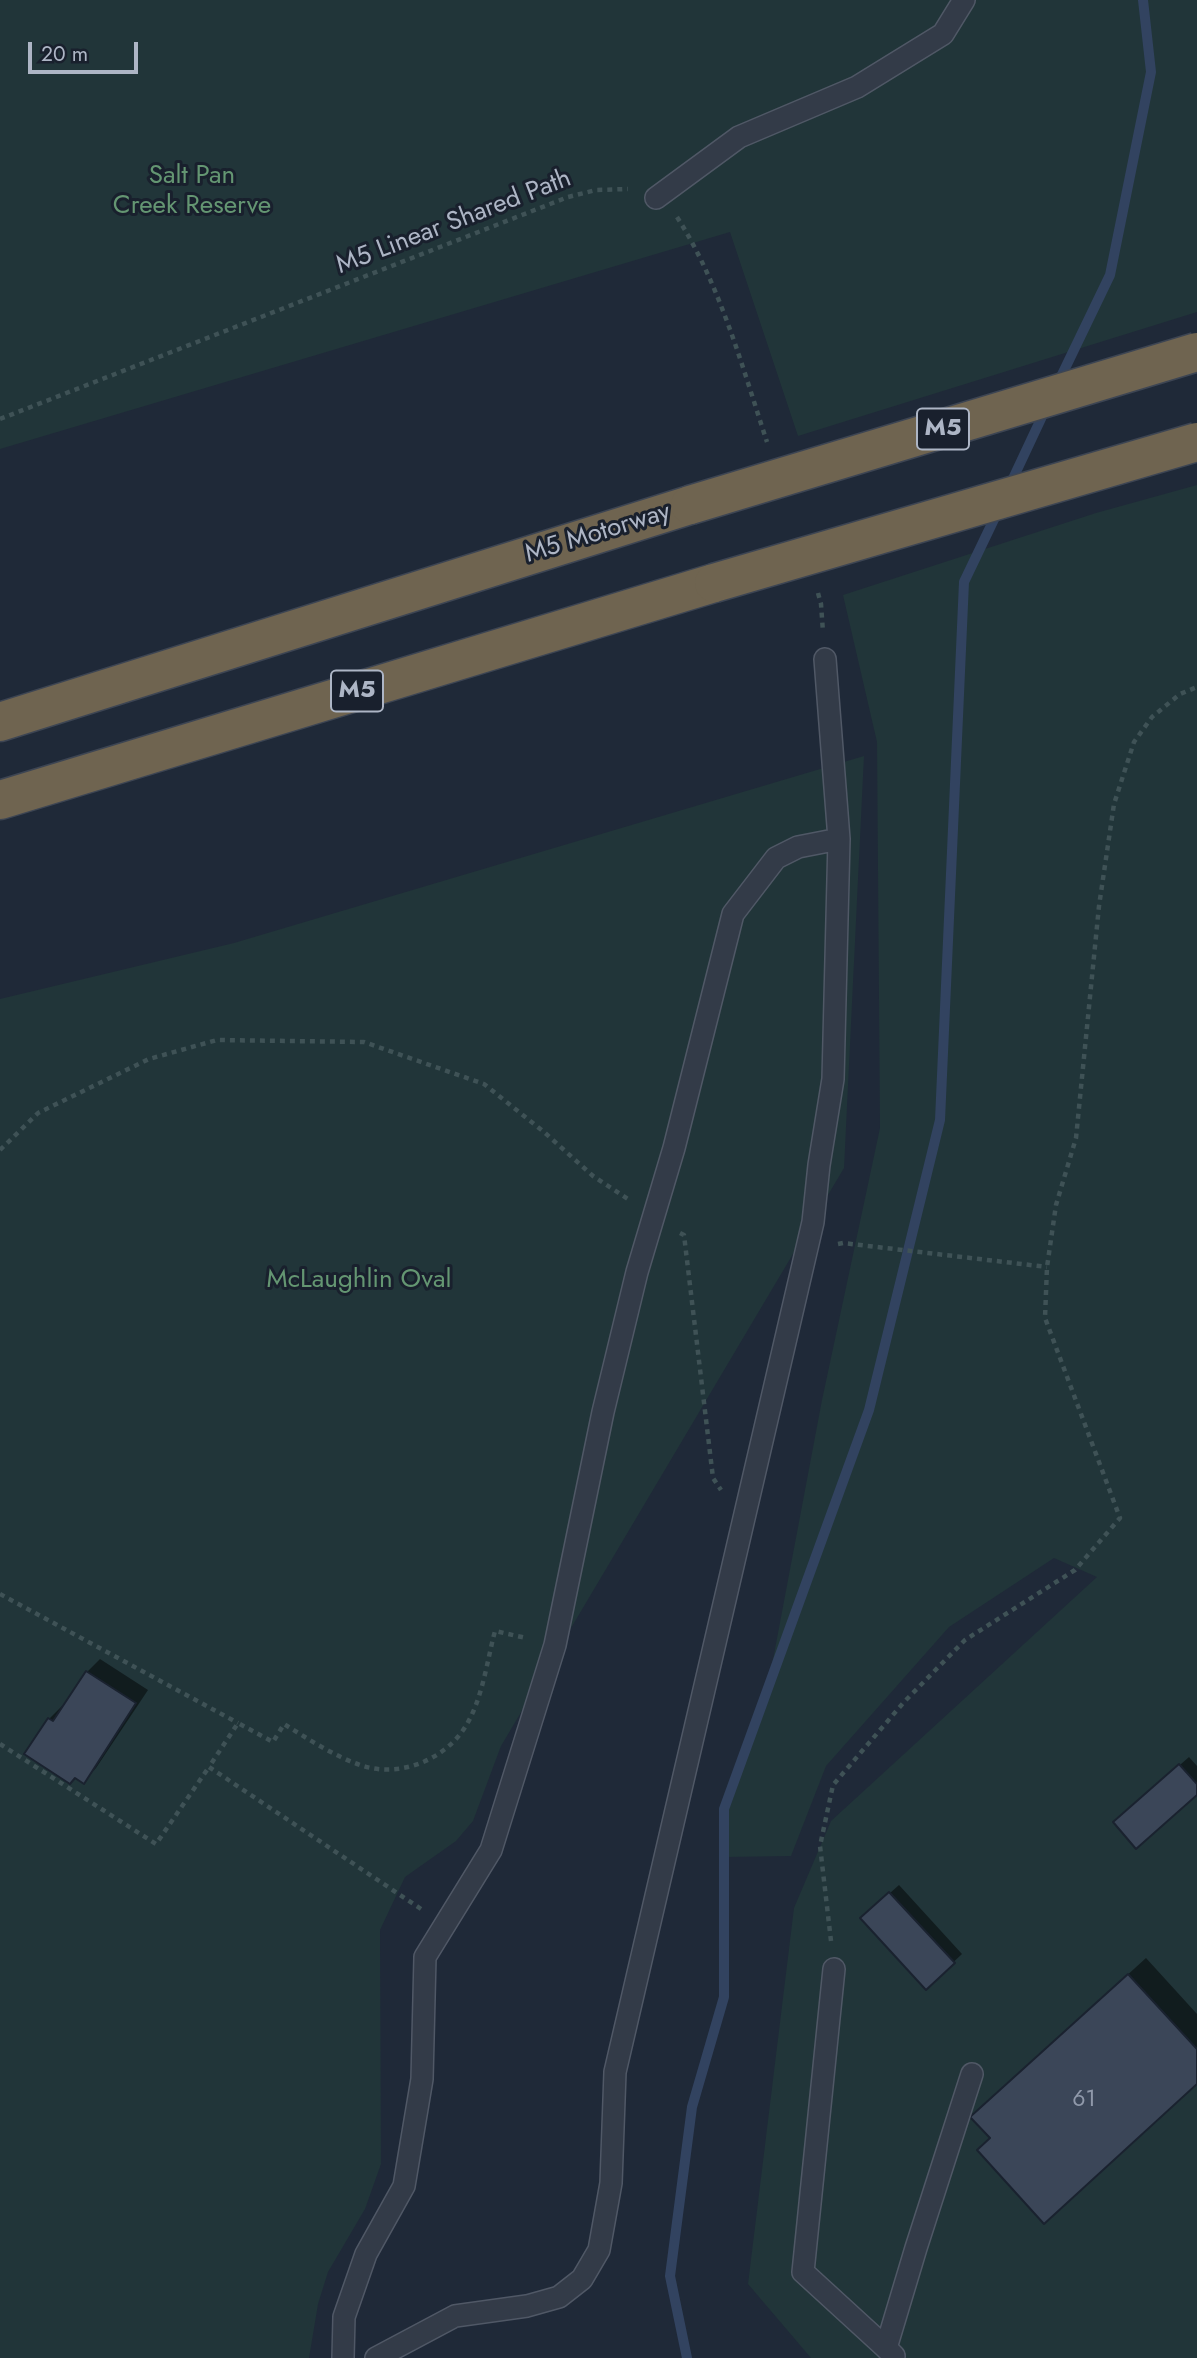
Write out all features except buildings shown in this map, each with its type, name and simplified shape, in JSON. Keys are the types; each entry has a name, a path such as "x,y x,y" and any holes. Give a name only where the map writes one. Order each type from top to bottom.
{"highway":[{"name":"M5 Motorway","path":"0,722 690,505 1197,352"},
{"name":"M5","path":"0,800 714,583 1197,442"}],"lane":[{"path":"656,198 739,137 856,87 943,34 964,0"},
{"path":"376,2358 455,2316 527,2306 559,2297 582,2279 598,2250 611,2183 615,2073 813,1222 833,1079 839,839 825,659"},
{"path":"343,2358 344,2317 366,2254 404,2186 422,2079 425,1957 491,1850 555,1645 603,1412 637,1272 674,1148 733,914 776,858 798,847 839,839"},
{"path":"834,1969 803,2273 891,2353 916,2248 972,2074"}],"path":[{"name":"M5 Linear Shared Path","path":"0,419 568,197 618,188 640,191 656,198 673,211 697,247 735,345 769,449"},
{"path":"817,591 821,604 825,659"},
{"path":"834,1969 820,1846 833,1785 904,1702 965,1640 1075,1570 1120,1518 1045,1318 1047,1267 1056,1205 1076,1138 1099,906 1114,804 1135,742 1152,717 1180,694 1197,687"},
{"path":"0,1150 38,1113 149,1059 217,1040 363,1042 484,1084 593,1176 684,1235 713,1478 742,1524"},
{"path":"843,1243 1047,1267"},
{"path":"0,1594 274,1742 284,1724 361,1766 376,1768 416,1765 445,1751 467,1723 476,1702 495,1630 555,1645"},
{"path":"0,1744 156,1844 238,1723"},
{"path":"209,1767 445,1925"}],"green space":[{"name":"Salt Pan Creek Reserve","path":"0,0 1197,0 1197,312 798,436 730,232 0,449"},
{"path":"1197,485 1197,2358 811,2358 748,2284 794,1908 831,1821 1097,1577 1054,1558 949,1627 826,1766 791,1856 724,1857 724,1809 768,1686 822,1400 880,1128 877,742 843,595 1096,513"},
{"name":"McLaughlin Oval","path":"864,756 844,1168 501,1746 473,1821 456,1841 405,1877 380,1930 381,2164 365,2209 328,2272 318,2304 309,2358 0,2358 0,999 234,943"}],"waterway":[{"path":"1057,385 1110,275 1151,72 1143,0"},
{"path":"1009,487 1047,406"},
{"path":"687,2358 670,2276 692,2107 724,1997 724,1809 869,1410 940,1120 964,582 998,511"}]}
